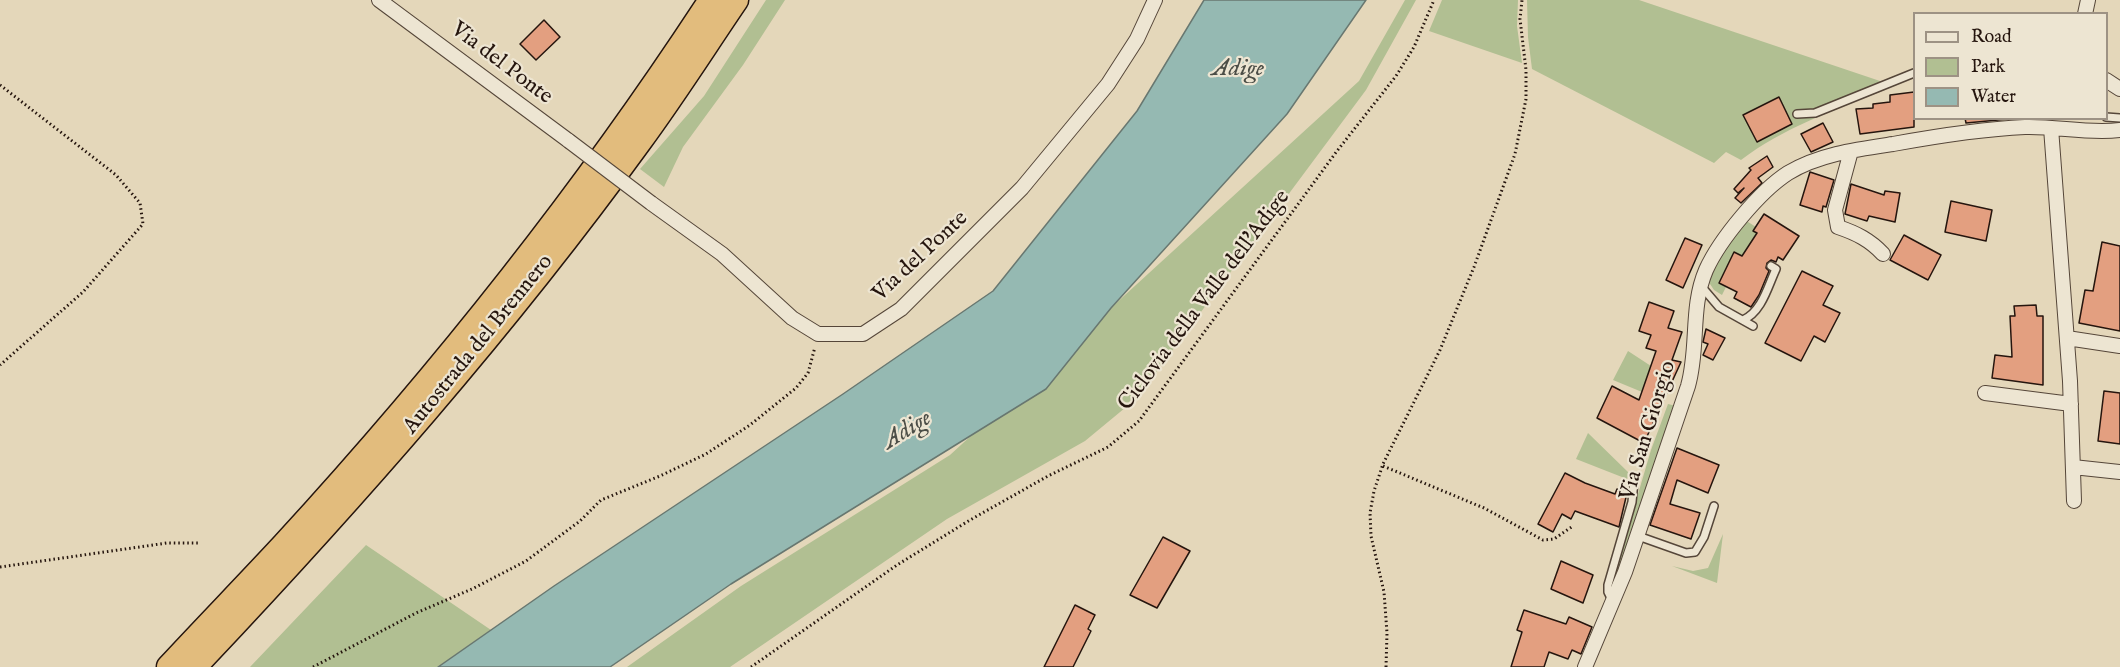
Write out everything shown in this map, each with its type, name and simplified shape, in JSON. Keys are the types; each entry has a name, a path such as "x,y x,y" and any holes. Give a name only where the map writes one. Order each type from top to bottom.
{"highway":[{"name":"Autostrada del Brennero","path":"169,667 285,544 441,364 555,221 679,49 711,0"},
{"name":"Autostrada del Brennero","path":"194,667 299,556 395,448 459,371 553,255 639,142 736,0"}],"street":[{"name":"Via del Ponte","path":"379,0 722,254 792,318 818,334 862,334 901,309 917,294 1022,188 1108,84 1137,39 1155,0"},
{"name":"Via San Giorgio","path":"1585,667 1638,536 1691,376 1696,310 1707,269 1721,244 1756,200 1789,172 1851,151 1940,135 2025,127 2086,131 2120,130"},
{"path":"2051,128 2072,404 2074,501"},
{"path":"1851,151 1835,210 1838,227 1872,242 1883,254"},
{"path":"2067,338 2120,346"},
{"path":"1985,393 2072,404"},
{"path":"2073,467 2120,472"}],"lane":[{"path":"1797,114 1815,113 1913,73"},
{"path":"1743,320 1750,317 1762,300 1776,269 1771,266"},
{"path":"1701,286 1719,307 1753,326"},
{"path":"1613,602 1608,592 1608,585 1632,502 1634,481"},
{"path":"1638,536 1686,553 1695,552 1704,537 1714,506"}],"path":[{"name":"Ciclovia della Valle dell'Adige","path":"751,667 897,565 1048,476 1108,447 1138,421 1337,151 1396,76 1414,46 1434,0"},
{"path":"1386,667 1387,633 1384,592 1371,536 1370,513 1374,491 1383,466 1440,350 1474,267 1515,154 1526,99 1526,70 1520,19 1522,0"},
{"path":"0,85 116,175 140,203 143,224 83,292 0,366"},
{"path":"313,667 416,613 472,589 526,561 580,521 601,501 706,454 750,425 796,388 808,373 818,334"},
{"path":"1383,466 1484,508 1544,540 1554,539 1573,526"},
{"path":"0,567 166,543 201,543"}],"green space":[{"path":"766,0 785,0 743,65 683,147 664,187 640,169 704,96"},
{"path":"1405,0 1416,0 1366,90 1137,398 1085,441 947,519 730,667 627,667 741,586 950,455 1359,81"},
{"path":"1442,0 1518,0 1517,26 1522,63 1429,31"},
{"path":"1527,0 1639,0 1880,81 1885,90 1792,129 1741,160 1726,152 1714,163 1532,69"},
{"path":"1745,220 1756,227 1753,230 1757,233 1752,240 1773,261 1769,270 1734,252 1719,283 1726,287 1722,295 1714,290 1708,281 1716,263"},
{"path":"1628,351 1651,366 1642,392 1613,380"},
{"path":"1668,404 1676,406 1636,529 1613,585 1651,450"},
{"path":"1588,433 1629,473 1627,479 1576,459"},
{"path":"1723,534 1717,583 1672,566 1693,571 1708,568"},
{"path":"366,545 491,630 438,667 250,667"}],"water":[{"name":"Adige","path":"1204,0 1366,0 1287,114 1111,308 1046,389 731,584 610,667 438,667 554,586 843,394 993,291 1137,111"}],"building":[{"path":"544,20 560,37 536,60 520,44"},
{"path":"1913,92 1914,127 1860,134 1856,109 1873,108 1873,104 1890,102 1890,95"},
{"path":"1779,97 1792,124 1757,142 1743,115"},
{"path":"1965,120 1998,120 1966,123"},
{"path":"1823,123 1833,142 1811,152 1801,134"},
{"path":"1767,156 1773,167 1758,178 1762,183 1741,203 1735,198 1744,188 1738,193 1734,189 1751,170 1749,168"},
{"path":"1810,172 1834,180 1826,207 1823,206 1822,212 1800,205"},
{"path":"1851,184 1884,195 1885,191 1900,193 1895,222 1869,216 1867,221 1845,214"},
{"path":"1951,201 1992,210 1986,241 1945,232"},
{"path":"1764,214 1799,236 1783,260 1778,257 1776,262 1771,260 1767,263 1766,268 1769,271 1751,307 1734,298 1737,292 1719,283 1734,252 1742,256 1757,233 1753,231"},
{"path":"1904,235 1941,255 1928,280 1890,260"},
{"path":"1685,238 1702,245 1683,288 1666,280"},
{"path":"2102,242 2120,246 2120,331 2079,323 2085,290 2093,291"},
{"path":"1802,271 1833,286 1823,305 1840,313 1825,342 1814,336 1801,361 1765,343"},
{"path":"1649,302 1674,311 1668,328 1682,332 1672,360 1681,362 1644,443 1597,418 1612,386 1639,400 1656,351 1646,348 1651,335 1639,331"},
{"path":"2036,305 2037,316 2043,316 2043,385 1992,378 1995,355 2012,357 2010,316 2015,316 2014,306"},
{"path":"1706,329 1725,338 1713,360 1703,355 1708,344 1703,342"},
{"path":"2104,391 2120,393 2120,444 2098,441"},
{"path":"1677,448 1719,465 1708,493 1677,480 1670,504 1700,513 1691,539 1650,525"},
{"path":"1565,473 1615,494 1617,489 1627,493 1619,527 1575,511 1571,519 1562,514 1553,532 1538,524"},
{"path":"1163,537 1190,551 1157,608 1130,595"},
{"path":"1561,561 1593,575 1583,603 1551,589"},
{"path":"1075,605 1095,615 1088,629 1091,631 1073,667 1044,667"},
{"path":"1524,610 1566,624 1569,617 1592,627 1581,654 1572,650 1568,659 1549,652 1544,667 1511,667 1522,632 1517,630"}]}
